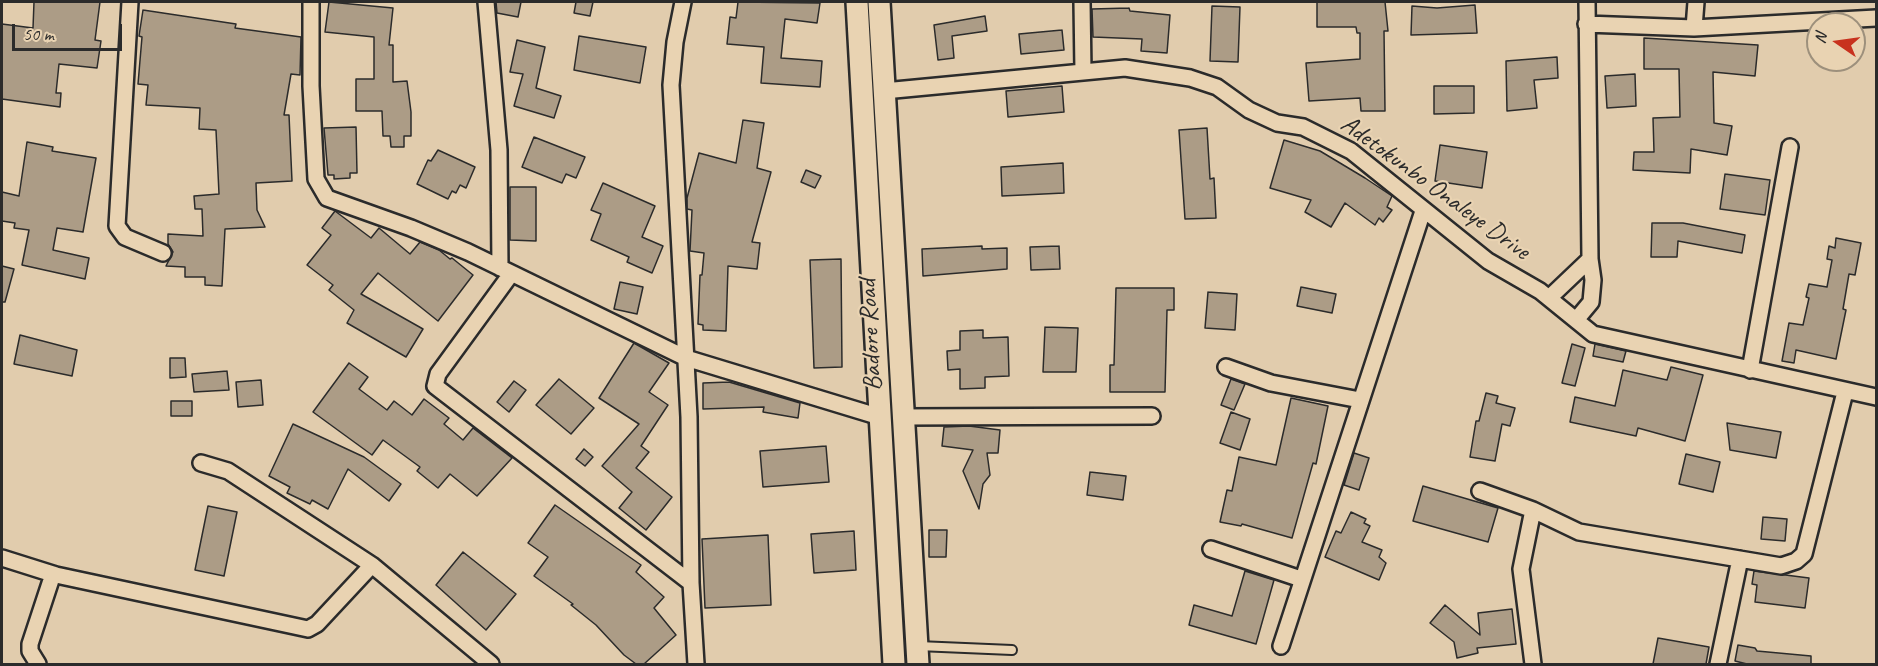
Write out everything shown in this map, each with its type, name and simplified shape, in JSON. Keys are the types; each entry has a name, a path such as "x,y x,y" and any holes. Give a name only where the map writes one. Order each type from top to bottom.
{"main road":[{"name":"Badore Road","path":"857,2 894,664"},
{"name":"Badore Road","path":"879,2 917,655"},
{"path":"887,536 910,536"}],"street":[{"path":"130,2 117,226 125,237 163,253"},
{"path":"311,2 311,86 316,179 321,191 332,201 411,228 686,358 880,417"},
{"path":"486,2 499,150 505,271 438,374 435,386 691,583"},
{"path":"683,2 675,42 671,85 686,358 691,583 696,664"},
{"path":"1082,2 1083,72"},
{"path":"1576,320 1591,302 1593,280 1590,260 1587,2"},
{"path":"1694,28 1696,2"},
{"path":"1586,24 1694,28 1876,18"},
{"name":"Adetokunbo Onaleye Drive","path":"884,91 1125,68 1190,78 1217,87 1258,114 1277,123 1303,127 1351,151 1488,261 1549,298 1593,334 1613,341 1876,397"},
{"path":"1750,370 1790,147"},
{"path":"1281,646 1423,211"},
{"path":"1549,298 1590,260"},
{"path":"1226,367 1271,383 1360,400"},
{"path":"1480,492 1533,510 1579,532 1781,566 1796,561 1804,554 1845,392"},
{"path":"903,417 1152,416"},
{"path":"201,463 228,471 372,565 491,664"},
{"path":"1533,510 1521,569 1533,664"},
{"path":"1211,549 1301,579"},
{"path":"2,558 53,574 308,629 317,624 372,565"},
{"path":"1718,664 1740,560"},
{"path":"38,664 30,651 30,644 53,574"}],"lane":[{"path":"917,655 1012,650"}],"building":[{"path":"34,2 100,2 95,40 101,41 97,68 59,64 56,93 61,93 60,107 2,99 2,24 33,28"},
{"path":"329,2 393,8 389,45 393,45 393,82 407,81 411,112 411,136 404,136 404,147 391,147 390,136 383,136 382,111 356,111 356,79 374,79 374,37 325,32"},
{"path":"496,2 521,2 518,17 497,13"},
{"path":"576,2 593,2 590,16 574,13"},
{"path":"738,2 820,3 817,23 785,19 781,58 822,61 820,87 761,83 764,47 727,44 730,17 736,18"},
{"path":"1317,2 1385,2 1388,31 1384,31 1385,111 1361,111 1360,98 1309,101 1306,63 1360,59 1360,33 1357,33 1356,27 1317,27"},
{"path":"1475,5 1477,33 1411,35 1412,6 1437,8"},
{"path":"1212,6 1240,7 1238,62 1210,61"},
{"path":"1129,8 1130,11 1170,15 1167,53 1141,51 1142,39 1093,37 1092,9"},
{"path":"143,10 236,24 235,28 301,37 300,75 291,74 284,115 289,115 292,181 256,183 257,210 265,227 225,229 222,286 205,285 205,277 185,277 185,267 166,266 173,252 168,244 168,234 203,236 202,209 195,209 194,196 219,194 216,130 199,129 200,108 146,105 148,85 138,84 142,37 139,36"},
{"path":"985,16 987,31 952,36 954,58 938,60 934,25"},
{"path":"1062,30 1064,50 1021,54 1019,34"},
{"path":"579,36 646,47 640,83 574,70"},
{"path":"1644,38 1758,45 1755,76 1713,72 1714,123 1732,126 1727,155 1691,149 1690,173 1633,170 1634,152 1654,152 1653,118 1680,117 1679,69 1644,69"},
{"path":"517,40 545,47 536,88 561,96 554,118 514,106 523,74 510,72"},
{"path":"1557,57 1558,78 1534,80 1537,108 1507,111 1506,61"},
{"path":"1635,74 1636,106 1607,108 1605,76"},
{"path":"1062,86 1064,112 1008,117 1006,91"},
{"path":"1434,86 1474,86 1474,113 1434,114"},
{"path":"743,120 764,123 757,168 771,172 752,242 760,243 757,269 728,266 726,331 703,330 703,325 698,324 700,275 702,275 704,253 690,251 692,210 687,209 687,198 699,153 736,163"},
{"path":"356,127 357,173 350,173 350,178 334,179 334,175 328,175 324,128"},
{"path":"1207,128 1210,179 1214,178 1216,218 1185,219 1179,130"},
{"path":"534,137 585,157 576,178 566,174 562,183 522,167"},
{"path":"1284,140 1320,151 1365,178 1392,196 1387,207 1392,210 1383,222 1379,218 1375,225 1345,203 1331,227 1305,212 1311,200 1270,188"},
{"path":"27,142 53,147 52,151 96,158 83,232 57,228 53,250 89,258 85,279 22,265 29,230 14,228 15,223 2,221 2,192 19,196"},
{"path":"1440,145 1487,152 1482,188 1435,181"},
{"path":"438,150 475,167 466,188 460,185 456,193 452,191 448,199 417,184 428,160 431,161"},
{"path":"1063,163 1064,193 1002,196 1001,167"},
{"path":"806,170 821,176 815,188 801,182"},
{"path":"1725,174 1770,180 1765,215 1720,209"},
{"path":"603,183 655,206 642,237 663,246 652,273 627,262 629,257 591,240 601,214 591,210"},
{"path":"510,187 536,187 536,241 510,240"},
{"path":"335,211 371,238 379,228 410,254 420,242 452,258 473,275 438,321 378,273 361,294 423,329 406,357 347,323 354,310 329,290 333,285 307,265 331,235 322,228"},
{"path":"1652,223 1683,223 1745,235 1742,253 1678,241 1677,257 1651,257"},
{"path":"1836,238 1861,243 1855,275 1849,274 1843,309 1846,310 1836,359 1796,350 1794,363 1782,361 1789,323 1803,325 1809,298 1806,297 1809,284 1827,287 1832,260 1827,259 1829,246 1835,248"},
{"path":"982,246 982,249 1007,248 1007,269 923,276 922,249"},
{"path":"1059,246 1060,269 1031,270 1030,247"},
{"path":"841,259 842,367 814,368 810,260"},
{"path":"2,266 14,269 5,302 2,302"},
{"path":"620,282 643,287 637,314 614,309"},
{"path":"1301,287 1336,294 1332,313 1297,306"},
{"path":"1116,288 1174,288 1174,310 1167,310 1165,392 1110,392 1110,365 1114,365"},
{"path":"1208,292 1237,294 1235,330 1205,328"},
{"path":"1045,327 1078,328 1076,372 1043,372"},
{"path":"983,330 983,338 1008,337 1009,376 985,377 985,388 960,389 960,369 948,370 947,351 960,350 960,331"},
{"path":"20,335 77,350 72,376 14,364"},
{"path":"634,343 669,363 649,392 668,405 641,446 649,452 636,468 672,497 646,530 619,508 632,492 602,466 639,424 599,398"},
{"path":"1572,344 1585,348 1575,386 1562,383"},
{"path":"1595,344 1626,351 1623,362 1593,356"},
{"path":"170,358 185,358 186,377 170,378"},
{"path":"349,363 368,377 359,389 387,410 394,401 412,415 424,399 449,418 444,424 463,440 473,428 512,458 477,496 450,474 438,488 417,471 420,467 383,440 372,455 313,412"},
{"path":"1671,367 1703,375 1685,441 1638,428 1636,436 1570,422 1575,397 1615,406 1623,370 1667,380"},
{"path":"227,371 229,390 194,392 192,374"},
{"path":"559,379 594,408 571,434 536,405"},
{"path":"1231,379 1245,384 1234,410 1221,405"},
{"path":"261,380 263,405 238,407 236,382"},
{"path":"514,381 526,390 509,412 497,402"},
{"path":"729,382 800,403 798,418 763,412 764,407 703,409 703,383"},
{"path":"1486,393 1498,396 1496,403 1515,408 1510,426 1502,424 1495,461 1470,457 1476,421 1479,421"},
{"path":"1291,398 1328,406 1316,464 1313,463 1292,538 1242,524 1241,526 1220,522 1227,490 1232,491 1239,457 1276,465"},
{"path":"171,401 192,401 192,416 171,416"},
{"path":"1231,412 1250,419 1240,450 1220,443"},
{"path":"1727,423 1781,432 1776,458 1730,450"},
{"path":"293,424 364,457 401,484 389,501 348,469 328,509 312,500 310,504 287,493 290,487 269,476"},
{"path":"969,426 1000,430 998,453 987,453 990,475 983,484 979,509 963,471 973,450 942,446 944,427"},
{"path":"826,446 829,482 763,487 760,451"},
{"path":"584,449 593,457 585,466 576,459"},
{"path":"1354,453 1369,458 1359,490 1344,485"},
{"path":"1686,454 1720,462 1713,492 1679,484"},
{"path":"1090,472 1126,476 1123,500 1087,495"},
{"path":"1423,486 1498,508 1488,542 1413,521"},
{"path":"555,505 641,565 636,572 664,597 654,608 676,635 644,664 636,664 624,655 596,625 571,605 573,604 534,576 548,557 528,543"},
{"path":"208,506 237,512 224,576 195,570"},
{"path":"1351,512 1366,519 1364,523 1370,526 1362,542 1382,550 1379,557 1386,563 1379,580 1325,557 1336,531 1341,533"},
{"path":"1763,517 1787,519 1785,541 1761,539"},
{"path":"929,530 947,530 946,557 929,557"},
{"path":"854,531 856,570 814,573 811,534"},
{"path":"768,535 771,605 705,608 702,539"},
{"path":"463,552 516,594 486,630 436,585"},
{"path":"1245,571 1274,580 1256,644 1189,625 1194,605 1232,616"},
{"path":"1754,571 1809,578 1805,608 1755,602 1757,585 1752,584"},
{"path":"1445,605 1480,635 1478,613 1512,609 1516,644 1477,648 1478,653 1457,658 1454,642 1430,623"},
{"path":"1658,638 1709,647 1706,664 1653,664"},
{"path":"1738,645 1755,648 1757,651 1811,656 1811,664 1747,664 1735,661"}]}
